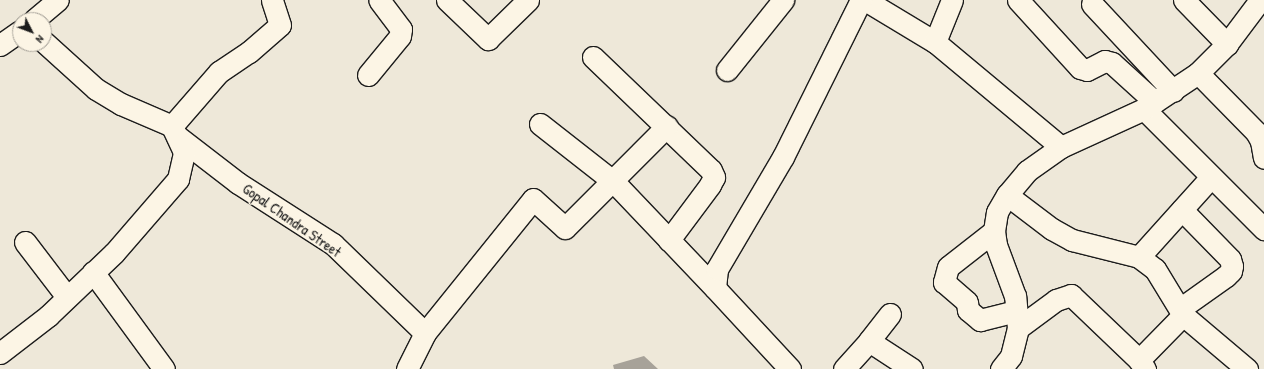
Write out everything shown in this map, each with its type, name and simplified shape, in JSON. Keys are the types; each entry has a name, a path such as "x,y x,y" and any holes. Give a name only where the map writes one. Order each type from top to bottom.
{"street":[{"path":"0,353 67,297 114,252 178,178 184,152 174,131 219,72 249,52 280,25 272,0"},
{"path":"368,75 400,36 401,29 379,0"},
{"path":"458,4 488,38 528,0"},
{"path":"726,70 783,0"},
{"path":"935,42 952,0"},
{"path":"1018,0 1080,68 1087,70 1105,61 1112,62 1211,177 1264,229"},
{"path":"1184,0 1227,44"},
{"path":"715,288 717,269 783,157 868,1 935,42 1061,147"},
{"path":"43,12 54,2"},
{"path":"1012,365 1017,319 1014,296 996,245 994,231 997,212 1007,194 1027,171 1061,147 1149,105 1173,91 1198,73 1227,44 1260,2"},
{"path":"1092,4 1173,91"},
{"path":"0,46 12,37"},
{"name":"Gopal Chandra Street","path":"52,49 96,89 121,104 174,131 238,183 333,244 425,333"},
{"path":"593,57 704,161 714,177 669,240"},
{"path":"1198,73 1256,132 1261,141 1264,158"},
{"path":"540,124 614,182 790,369"},
{"path":"407,369 425,333 533,199 565,228 614,182 667,126"},
{"path":"1139,257 1211,177"},
{"path":"1007,194 1052,229 1072,240 1139,257 1155,270 1182,312 1247,369"},
{"path":"994,231 948,267 944,282 967,302 968,310 980,320 1017,319 1056,300 1071,295 1142,365 1182,312 1231,271 1232,266 1230,259 1182,210"},
{"path":"25,242 67,297"},
{"path":"93,272 164,369"},
{"path":"844,369 869,341 890,314"},
{"path":"869,341 912,369"}],"shaded area":[{"path":"644,356 658,369 614,369 613,365"}]}
